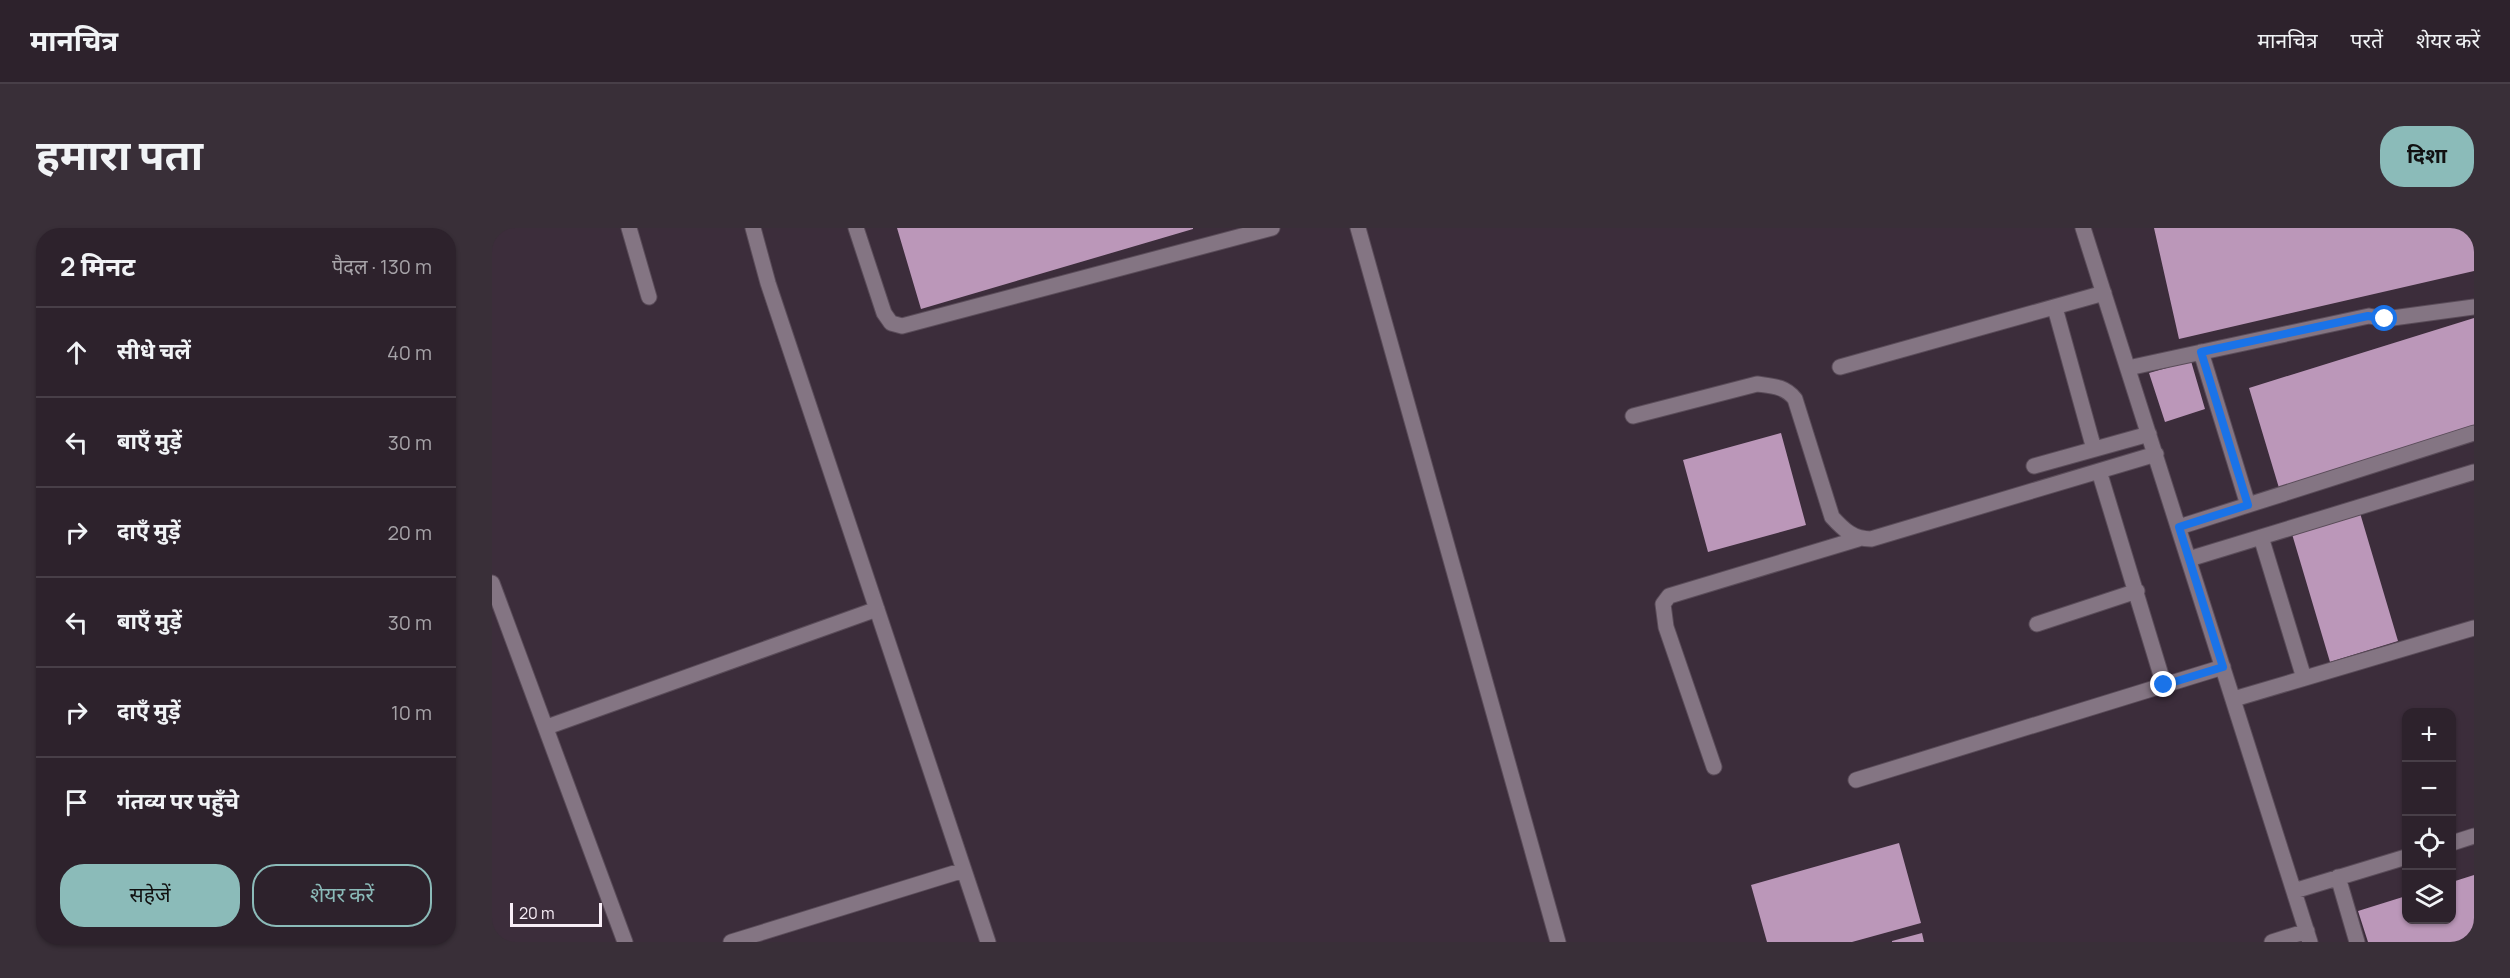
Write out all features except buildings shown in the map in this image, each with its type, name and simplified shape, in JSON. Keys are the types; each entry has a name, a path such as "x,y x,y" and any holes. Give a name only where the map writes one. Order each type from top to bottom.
{"lane":[{"path":"628,228 649,297"},
{"path":"753,228 768,284 988,942"},
{"path":"856,228 884,313 891,323 902,326 1272,228"},
{"path":"1358,228 1558,942"},
{"path":"2083,228 2308,937 2272,942"},
{"path":"1839,367 2104,294"},
{"path":"2128,368 2368,316 2385,319 2474,307"},
{"path":"2055,308 2094,449"},
{"path":"2201,352 2248,505"},
{"path":"1633,416 1757,384 1789,391 1795,399 1832,517 1844,531 1858,539"},
{"path":"2179,527 2474,433"},
{"path":"2034,466 2149,434"},
{"path":"1714,767 1666,627 1663,604 1669,596 1858,539 1871,539 2156,454"},
{"path":"2099,471 2164,685"},
{"path":"2189,559 2474,472"},
{"path":"2261,537 2304,678"},
{"path":"492,583 625,942"},
{"path":"2037,624 2137,591"},
{"path":"547,727 877,609"},
{"path":"2234,699 2474,628"},
{"path":"1856,780 2223,667"},
{"path":"2456,841 2474,836"},
{"path":"2294,891 2402,858"},
{"path":"731,942 964,870"},
{"path":"2338,878 2357,942"}],"route":[{"path":"2164,685 2223,667 2179,527 2248,505 2201,352 2368,316 2385,319"}]}
